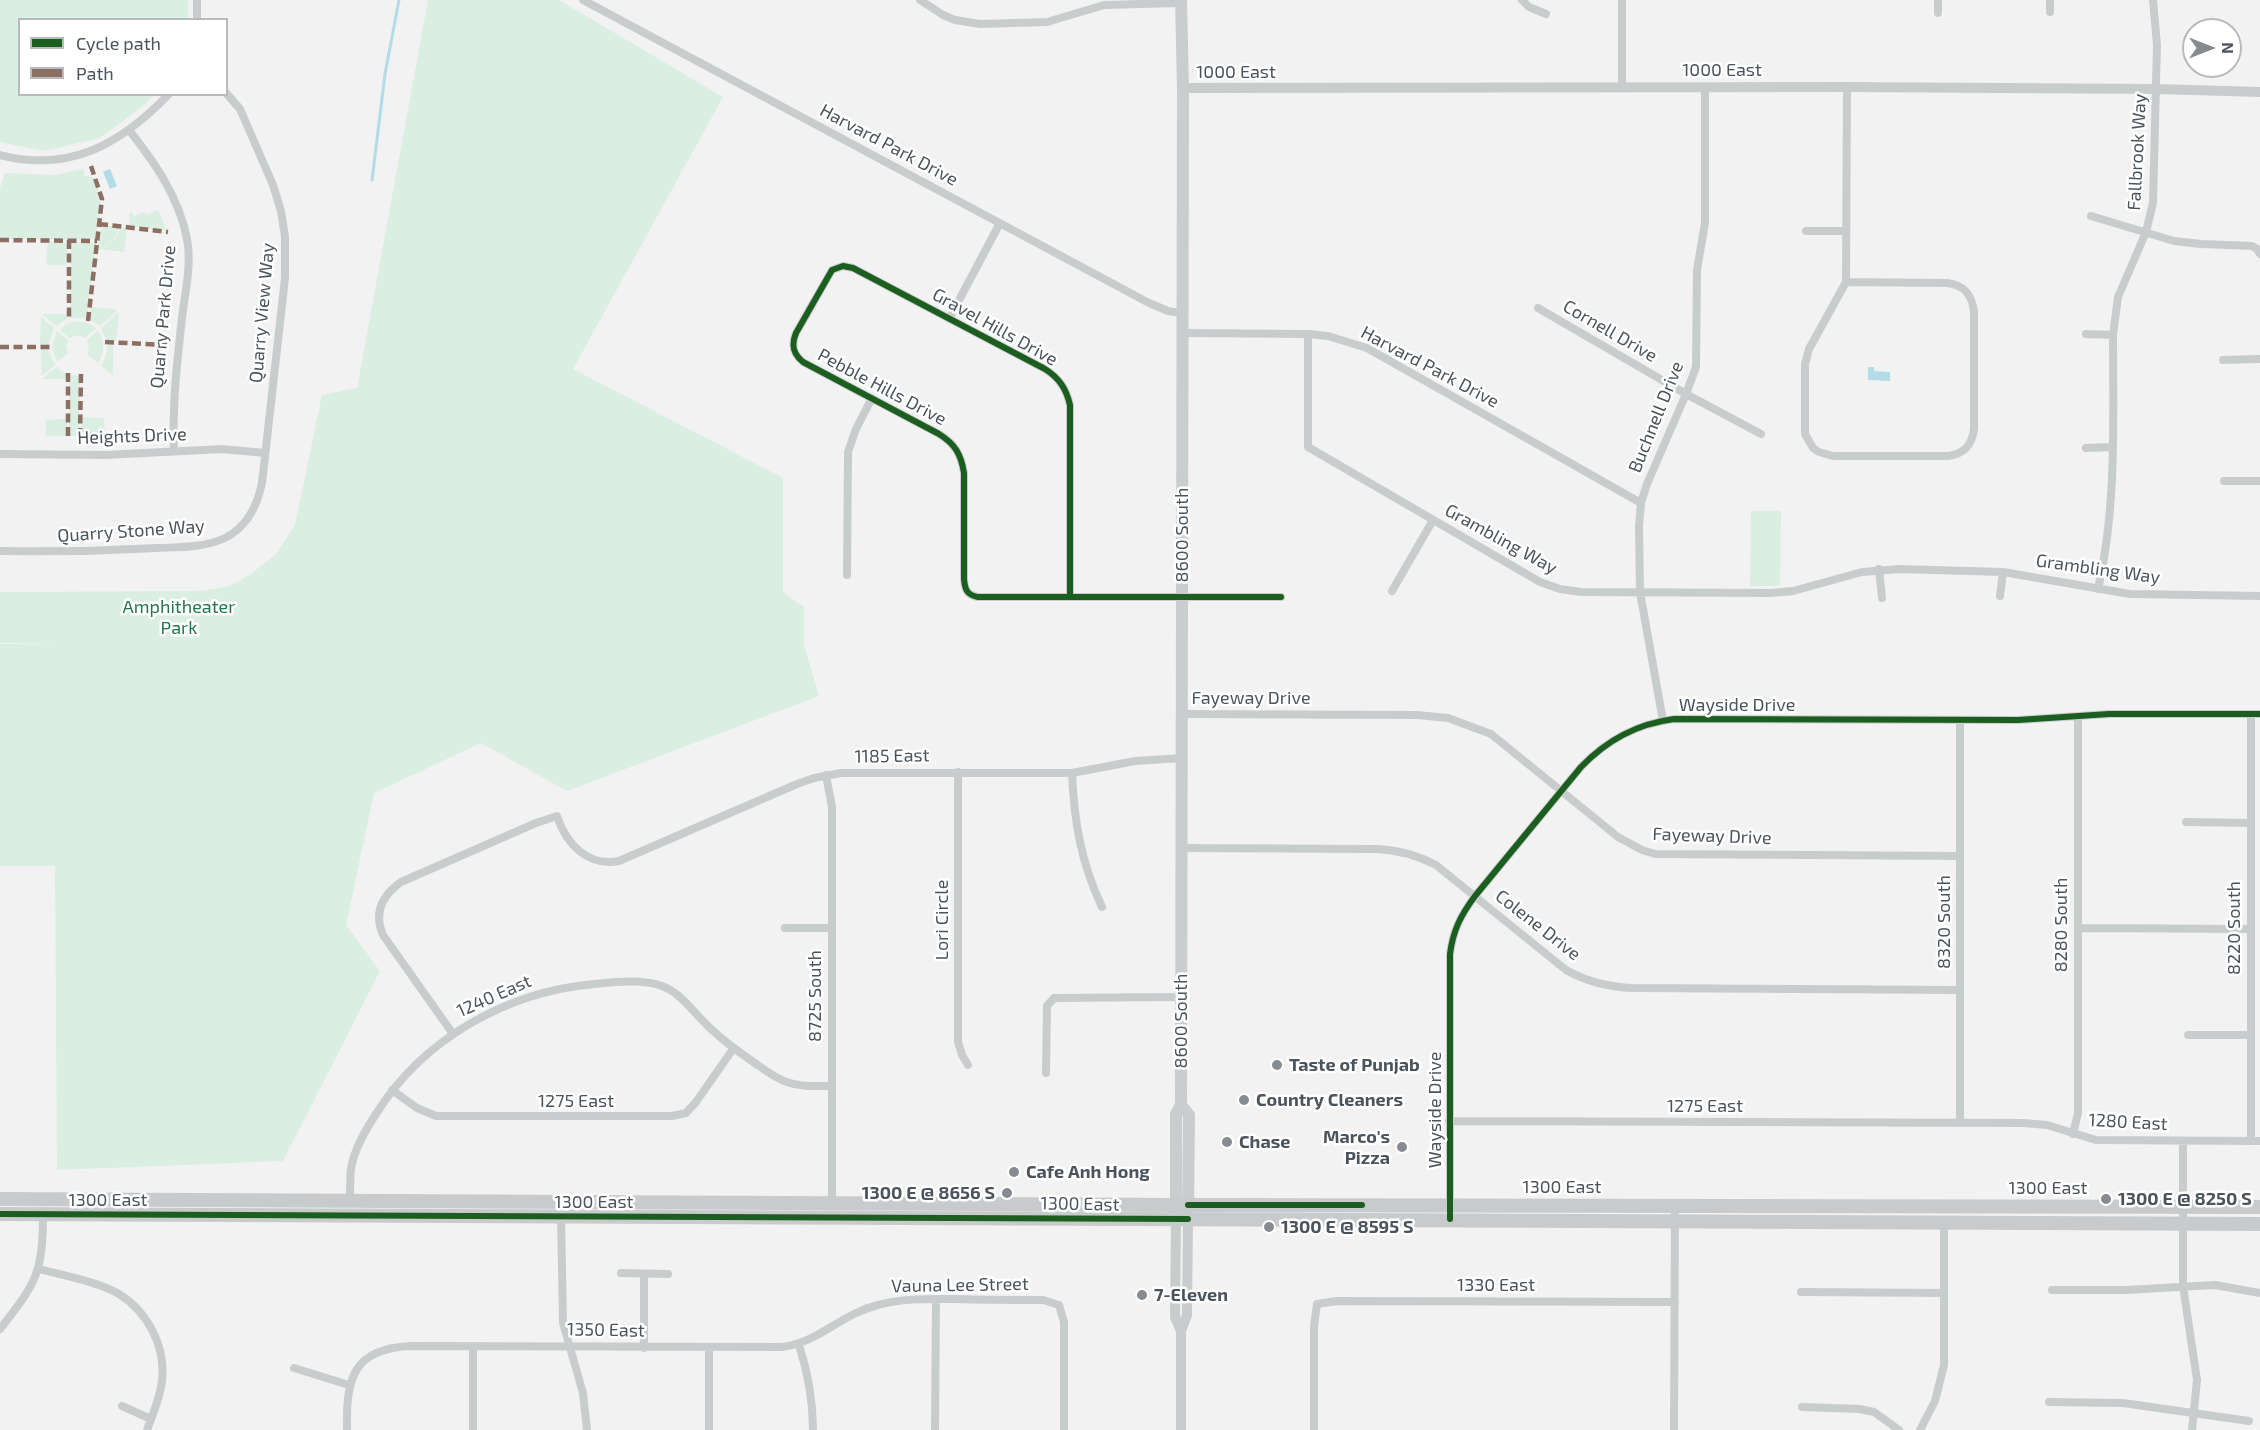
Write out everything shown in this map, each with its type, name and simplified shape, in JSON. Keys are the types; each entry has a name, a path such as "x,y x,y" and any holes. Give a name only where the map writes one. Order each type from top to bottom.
{"main road":[{"name":"8600 South","path":"1181,2 1184,88 1181,1105 1189,1115 1182,1219"},
{"name":"1300 East","path":"0,1199 1374,1204 1450,1212 1674,1221 2260,1224"},
{"path":"1371,1220 1374,1204"},
{"name":"1300 East","path":"0,1214 1371,1220 1450,1212 1675,1205 2260,1207"}],"street":[{"path":"196,18 197,0"},
{"name":"Harvard Park Drive","path":"583,0 1160,308 1182,313"},
{"path":"920,0 955,20 980,24 1047,22 1104,5 1181,2"},
{"path":"1521,0 1529,7 1546,14"},
{"path":"1622,0 1622,86"},
{"path":"1938,0 1938,13"},
{"path":"2050,0 2050,12"},
{"name":"Fallbrook Way","path":"2098,589 2111,514 2113,334 2118,297 2146,232 2155,190 2157,45 2153,0"},
{"name":"1000 East","path":"1184,88 1622,86 2156,89 2260,92"},
{"name":"Buchnell Drive","path":"1663,721 1640,592 1639,526 1641,503 1647,484 1696,367 1697,270 1705,223 1705,87"},
{"path":"1846,282 1947,283 1963,287 1971,297 1974,312 1974,429 1967,448 1955,455 1947,456 1833,456 1819,452 1808,442 1805,426 1806,356 1846,282 1847,87"},
{"name":"Quarry View Way","path":"228,95 240,109 273,185 281,211 285,237 285,278 265,453 260,493 253,512"},
{"path":"0,155 30,160 69,158 111,143 151,113 167,96"},
{"name":"Quarry Park Drive","path":"129,130 162,174 180,213 187,242 186,280 173,399 174,451"},
{"path":"2091,216 2188,243 2252,246 2260,254"},
{"path":"949,319 1000,223"},
{"path":"1806,231 1846,231"},
{"name":"Gravel Hills Drive","path":"793,349 796,333 827,276 832,270 843,266 853,268 1054,375 1062,383 1070,405 1070,597"},
{"name":"Cornell Drive","path":"1538,308 1686,394 1761,434"},
{"name":"Harvard Park Drive","path":"1182,333 1308,334 1338,338 1367,348 1641,503"},
{"name":"Grambling Way","path":"1308,334 1308,447 1550,586 1581,592 1771,593 1793,591 1879,569 1962,569 2003,572 2145,595 2260,596"},
{"path":"2086,334 2113,334"},
{"name":"Pebble Hills Drive","path":"793,349 803,362 939,434 953,444 964,472 964,579 968,594 978,597 1281,597"},
{"path":"2223,360 2260,359"},
{"path":"848,575 848,452 856,429 872,398"},
{"path":"2086,448 2112,447"},
{"name":"Heights Drive","path":"0,454 106,455 222,449 265,453"},
{"path":"2224,481 2260,481"},
{"name":"Quarry Stone Way","path":"0,551 78,553 197,546 225,538 236,531 253,512"},
{"path":"1392,591 1433,520"},
{"path":"1879,569 1882,598"},
{"path":"2000,596 2003,572"},
{"name":"Fayeway Drive","path":"1181,714 1417,715 1448,718 1491,734 1618,837 1655,854 1960,856"},
{"name":"Wayside Drive","path":"1450,1212 1452,939 1461,914 1474,896 1595,752 1612,740 1645,724 1663,721 2037,720 2109,714 2255,714"},
{"name":"8220 South","path":"2255,714 2251,823 2251,1035 2255,1141"},
{"name":"8280 South","path":"2073,1134 2078,1113 2078,716"},
{"name":"8320 South","path":"1960,720 1960,1123"},
{"name":"1185 East","path":"453,1034 383,935 378,915 380,906 391,889 412,876 536,823 556,816 561,830 569,841 588,857 597,862 619,861 797,783 826,775 958,772 1072,773 1135,761 1182,758"},
{"name":"Lori Circle","path":"958,772 958,1042 968,1065"},
{"path":"1072,773 1078,843 1084,866 1102,907"},
{"name":"8725 South","path":"826,775 832,807 832,1218"},
{"path":"2186,822 2251,823"},
{"name":"Colene Drive","path":"1181,848 1389,849 1413,855 1436,865 1566,970 1585,980 1606,986 1960,990"},
{"path":"785,928 832,928"},
{"path":"2078,928 2251,929"},
{"name":"1240 East","path":"350,1200 351,1168 357,1147 392,1090 411,1070 453,1034 515,1001 546,992 575,986 653,984 673,992 733,1049 786,1082 804,1086 832,1086"},
{"path":"1046,1073 1047,1006 1054,998 1181,997"},
{"path":"2188,1035 2251,1035"},
{"name":"1275 East","path":"392,1090 417,1108 436,1116 672,1116 686,1113 733,1049"},
{"name":"1275 East","path":"1449,1121 1960,1123"},
{"name":"1280 East","path":"1960,1123 2035,1123 2096,1140 2255,1141"},
{"path":"2183,1141 2183,1286 2197,1380 2192,1430"},
{"path":"0,1329 30,1290 39,1269 42,1251 43,1199"},
{"path":"561,1201 561,1304 569,1346 583,1393 586,1430"},
{"path":"1674,1430 1675,1205"},
{"name":"8600 South","path":"1181,1430 1180,1331 1187,1315 1182,1219"},
{"path":"1920,1430 1935,1401 1942,1377 1944,1222"},
{"path":"39,1269 118,1294 142,1315 152,1329 159,1345 162,1381 159,1399 147,1430"},
{"path":"621,1274 668,1274"},
{"path":"644,1274 644,1348"},
{"path":"2052,1290 2222,1286 2260,1293"},
{"path":"1801,1292 1944,1293"},
{"path":"935,1430 936,1299"},
{"name":"Vauna Lee Street","path":"799,1345 861,1310 896,1301 1043,1300 1059,1305 1064,1322 1064,1430"},
{"name":"1330 East","path":"1314,1430 1314,1326 1317,1304 1337,1301 1674,1302"},
{"path":"799,1345 809,1378 813,1430"},
{"name":"1350 East","path":"349,1385 361,1364 370,1356 383,1349 412,1346 709,1348 799,1345"},
{"path":"473,1346 473,1430"},
{"path":"709,1348 709,1430"},
{"path":"294,1368 349,1385 346,1430"},
{"path":"2049,1402 2123,1402 2249,1420"},
{"path":"122,1406 151,1419"},
{"path":"1802,1407 1860,1408 1874,1412 1899,1430"}],"green space":[{"path":"0,0 188,0 188,18 18,18 18,96 153,96 100,138 44,151 0,142"},
{"name":"Amphitheater Park","path":"428,0 559,0 723,97 573,369 783,478 783,592 804,607 804,645 819,696 567,791 481,743 374,793 346,925 380,971 283,1161 57,1170 55,866 0,866 0,644 73,644 0,643 0,592 200,591 230,586 251,574 276,554 295,525 322,395 357,388"},
{"path":"83,169 85,176 94,177 101,198 96,239 0,239 0,188 5,173 55,175"},
{"path":"158,210 166,229 130,226 129,213 132,212 134,216 144,212 146,215"},
{"path":"102,225 119,227 116,236 107,244 115,239 121,227 127,229 124,252 98,249 98,246 104,245 98,245"},
{"path":"48,242 68,243 66,265 46,264"},
{"path":"71,242 96,243 87,318 70,318"},
{"path":"91,307 117,311 100,326 89,319"},
{"path":"119,312 116,341 107,340 101,328"},
{"path":"42,314 68,314 68,318 56,326"},
{"path":"41,317 54,328 48,345 40,345"},
{"path":"78,321 96,328 85,338 78,335 69,338 60,330 68,323"},
{"path":"57,331 68,340 66,346 68,353 57,362 52,347"},
{"path":"98,331 103,347 98,363 87,354 89,347 87,340"},
{"path":"108,344 113,345 113,375 101,366"},
{"path":"41,349 48,349 55,365 42,376"},
{"path":"56,367 67,374 67,379 42,379"},
{"path":"69,375 80,376 79,436 69,436"},
{"path":"82,417 104,418 105,435 82,436"},
{"path":"67,419 67,436 46,436 46,420"},
{"path":"1751,511 1781,511 1780,586 1750,586"}],"water":[{"path":"110,169 117,186 110,189 103,172"},
{"path":"1868,367 1874,367 1874,371 1890,372 1890,381 1868,380"}],"waterway":[{"path":"372,180 385,74 399,0"}],"marked path":[{"path":"88,321 102,199 91,166"},
{"path":"99,224 168,232"},
{"path":"0,240 97,241"},
{"path":"69,240 69,320"},
{"path":"105,342 167,345"},
{"path":"0,347 50,347"},
{"path":"68,373 68,438"},
{"path":"80,437 81,374"}],"cycle path":[{"path":"1070,597 1070,405 1061,384 1045,369 853,268 843,266 832,270 796,333 793,345 795,352 803,362 939,434 956,450 964,473 964,579 969,593 978,597 1281,597"},
{"path":"1450,1219 1450,954 1456,930 1475,896 1581,767 1612,741 1635,729 1674,719 2018,720 2109,714 2260,714"},
{"path":"1188,1205 1362,1205"},
{"path":"0,1214 1188,1219"}],"place":[{"name":"Taste of Punjab","path":"1277,1065"},
{"name":"Country Cleaners","path":"1244,1100"},
{"name":"Chase","path":"1227,1142"},
{"name":"Marco's Pizza","path":"1402,1147"},
{"name":"Cafe Anh Hong","path":"1014,1172"},
{"name":"1300 E @ 8656 S","path":"1007,1193"},
{"name":"1300 E @ 8250 S","path":"2106,1199"},
{"name":"1300 E @ 8595 S","path":"1269,1227"},
{"name":"7-Eleven","path":"1142,1295"}]}
